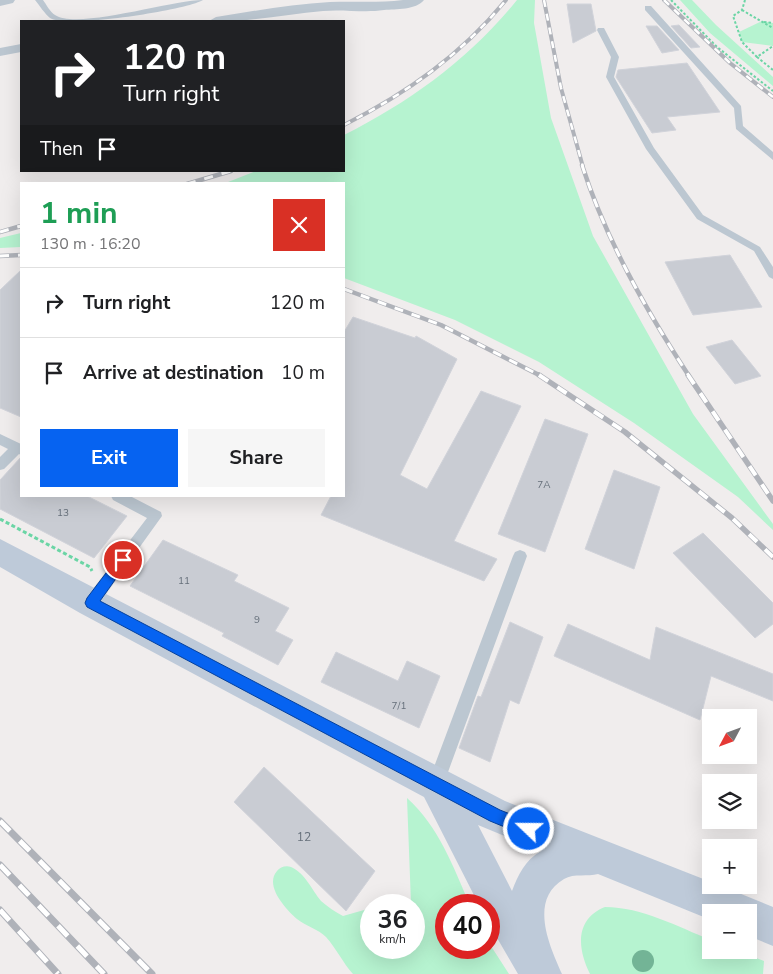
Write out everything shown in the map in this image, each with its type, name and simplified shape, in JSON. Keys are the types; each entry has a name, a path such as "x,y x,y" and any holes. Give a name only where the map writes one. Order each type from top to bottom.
{"street":[{"path":"0,2 8,0"},
{"path":"222,20 283,10 332,6 379,7 412,3 416,0"},
{"path":"0,52 20,48"},
{"path":"0,552 91,603 495,815 718,904"},
{"path":"436,783 449,812 474,855 512,932 543,974"},
{"path":"543,974 526,931 526,905 533,884 545,869 560,861 597,857"},
{"path":"757,920 773,927"}],"lane":[{"path":"39,0 53,17 69,20"},
{"path":"89,20 124,16 199,0"},
{"path":"648,8 738,108 739,127 773,157"},
{"path":"601,30 614,57 610,78 650,149 700,217 757,249 773,275"},
{"path":"0,439 19,449 0,465"},
{"path":"91,603 156,516 119,497"},
{"path":"436,783 520,556"}],"path":[{"path":"671,0 717,47 773,91"},
{"path":"745,0 742,10 733,16 742,42 773,70"},
{"path":"742,10 773,28"},
{"path":"762,22 773,23"},
{"path":"757,57 773,46"}],"green space":[{"path":"517,0 535,0 534,23 551,118 593,236 693,414 773,524 773,530 738,497 634,423 539,362 455,320 345,278 345,182 228,182 253,172 345,172 345,134 393,108 438,77 459,60 499,21"},
{"path":"680,0 692,0 716,25 773,77 773,86 710,33"},
{"path":"762,21 773,23 773,46 742,42 739,32"},
{"path":"20,233 20,247 0,248 0,238"},
{"path":"407,798 437,834 465,894 435,894 435,959 499,959 509,974 353,974 326,937 297,919 287,909 278,897 273,883 274,877 280,868 285,866 291,867 304,877 321,901 332,909 343,916 360,911 360,959 425,959 425,894 411,894"},
{"path":"605,907 633,910 646,914 702,936 702,959 757,958 764,961 763,974 590,974 583,954 581,935 588,919 595,912"}],"building":[{"path":"567,4 591,4 596,31 573,43"},
{"path":"679,25 700,47 691,48 671,26"},
{"path":"646,26 657,26 679,50 662,53"},
{"path":"687,63 720,112 667,117 676,130 652,133 616,77 618,70"},
{"path":"730,255 762,307 693,315 665,262"},
{"path":"20,271 20,417 0,408 0,290"},
{"path":"353,317 415,338 416,336 457,359 400,475 427,489 481,391 521,406 454,541 497,559 484,581 321,515 330,497 345,497 345,330"},
{"path":"732,340 761,376 735,384 706,347"},
{"path":"545,419 588,434 545,552 498,534"},
{"path":"20,458 20,497 89,497 127,516 94,558 0,509 0,480"},
{"path":"614,470 660,487 634,569 585,549"},
{"path":"703,533 773,603 773,624 755,638 673,553"},
{"path":"163,540 238,575 234,581 289,608 275,631 293,640 278,665 222,636 224,633 130,586"},
{"path":"510,622 543,637 519,704 510,700 490,762 459,748 478,696 481,697"},
{"path":"568,624 650,660 656,627 773,674 773,701 711,676 700,720 554,656"},
{"path":"336,652 398,681 407,661 440,676 419,728 321,682"},
{"path":"264,767 375,871 346,911 234,802"}],"railway":[{"path":"345,124 390,100 432,71 471,38 506,0"},
{"path":"544,0 561,88 583,167"},
{"path":"664,0 730,63 773,97"},
{"path":"582,165 603,220 628,274 689,376"},
{"path":"194,182 228,172"},
{"path":"0,232 20,226"},
{"path":"0,256 20,255"},
{"path":"345,289 441,325 541,376"},
{"path":"539,375 625,432 732,518 773,557"},
{"path":"688,375 773,501"},
{"path":"0,821 152,974"},
{"path":"0,865 104,974"},
{"path":"0,910 58,974"}],"route":[{"path":"123,560 91,603 495,815 529,829"}]}
